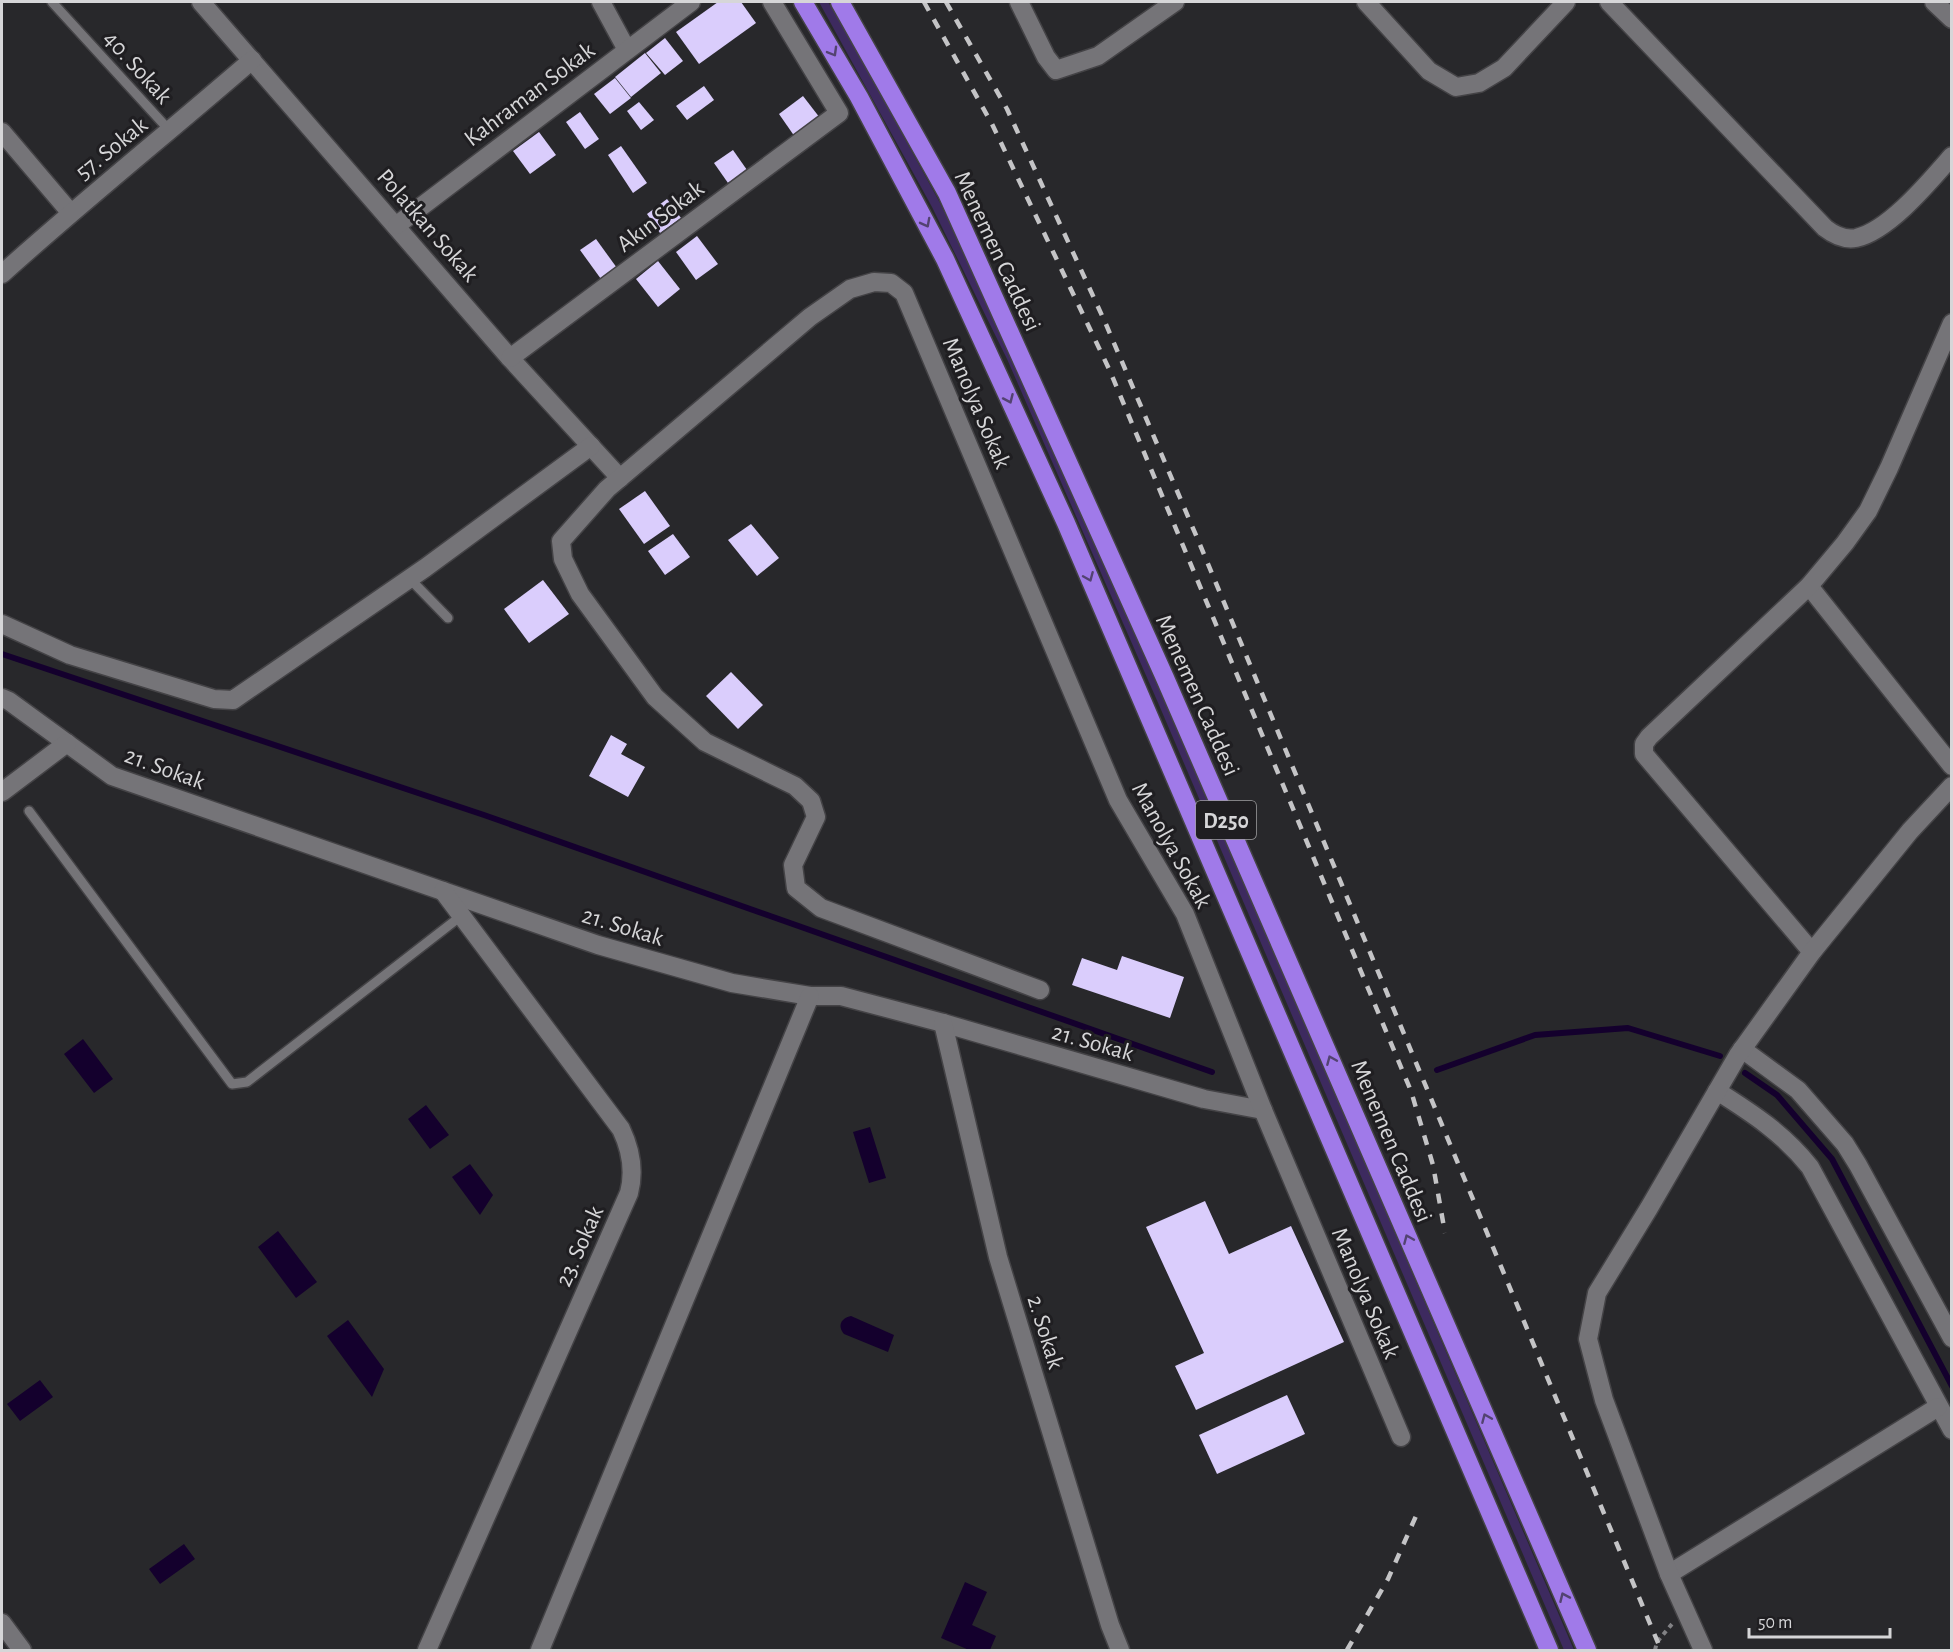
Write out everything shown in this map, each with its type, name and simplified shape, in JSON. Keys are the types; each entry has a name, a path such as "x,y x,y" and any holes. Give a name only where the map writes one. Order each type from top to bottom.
{"highway":[{"name":"D250","path":"803,2 859,97 945,259 1061,513 1549,1650"},
{"name":"Menemen Caddesi","path":"840,2 947,193 1165,678 1587,1650"}],"street":[{"name":"Polatkan Sokak","path":"201,2 397,225 510,358 620,478"},
{"path":"601,2 627,50"},
{"name":"Kahraman Sokak","path":"397,225 691,2"},
{"name":"Akın Sokak","path":"510,358 839,113 772,2"},
{"path":"1019,2 1046,57 1056,70 1098,56 1175,2"},
{"path":"1366,2 1429,71 1456,87 1479,83 1504,68 1566,2"},
{"path":"1609,2 1834,235 1855,238 1880,225 1915,199 1952,156"},
{"path":"1934,2 1952,19"},
{"name":"57. Sokak","path":"2,274 70,212 170,131 252,60"},
{"path":"2,132 70,212"},
{"name":"Manolya Sokak","path":"620,478 810,317 850,289 873,282 891,283 904,293 1118,800 1185,914 1263,1110 1401,1437"},
{"path":"1812,952 1644,754 1644,744 1649,736 1809,586 1845,543 1868,511 1889,468 1952,323"},
{"path":"2,624 70,655 214,699 233,700 410,579 591,446"},
{"path":"620,478 607,489 561,541 563,559 580,594 655,698 705,742 795,786 811,801 816,817 793,865 796,888 820,908 1040,990"},
{"path":"1809,586 1952,766"},
{"name":"21. Sokak","path":"2,698 112,776 598,945 732,983 810,996 841,996 943,1023 1204,1099 1263,1110"},
{"path":"2,792 67,743"},
{"path":"1703,1650 1669,1574 1604,1400 1588,1339 1597,1293 1742,1049 1812,952 1910,831 1952,786"},
{"name":"23. Sokak","path":"427,1650 629,1193 633,1172 629,1150 621,1129 443,891"},
{"path":"540,1650 810,996"},
{"name":"2. Sokak","path":"943,1023 998,1257 1120,1650"},
{"path":"1742,1049 1798,1090 1845,1144 1952,1338"},
{"path":"1717,1091 1773,1128 1797,1150 1810,1167 1952,1430"},
{"path":"1669,1574 1938,1407"},
{"path":"2,1623 22,1650"}],"lane":[{"name":"40. Sokak","path":"52,2 170,131"},
{"path":"410,579 448,618"},
{"path":"29,811 232,1084 247,1082 461,916"}],"path":[{"path":"1654,1650 1657,1642 1684,1608"}],"shaded area":[{"path":"819,2 828,2 843,26 940,203 1016,356 1574,1650 1564,1650 1159,705 1007,359 932,207"},
{"path":"83,1039 113,1079 94,1093 64,1054"},
{"path":"426,1105 449,1135 430,1149 408,1119"},
{"path":"870,1127 886,1178 869,1183 853,1132"},
{"path":"470,1164 493,1195 480,1215 452,1177"},
{"path":"278,1231 317,1282 296,1298 258,1247"},
{"path":"851,1316 894,1335 888,1352 844,1334 841,1323"},
{"path":"348,1320 384,1369 372,1397 327,1336"},
{"path":"40,1380 53,1397 20,1421 7,1404"},
{"path":"184,1544 195,1559 160,1584 149,1569"},
{"path":"965,1582 987,1592 972,1625 996,1636 990,1650 969,1650 941,1638"}],"building":[{"path":"718,2 741,2 756,23 699,64 676,32"},
{"path":"665,38 683,61 665,75 646,53"},
{"path":"645,53 661,73 631,97 615,77"},
{"path":"615,78 631,98 610,114 594,94"},
{"path":"704,86 714,100 687,120 676,106"},
{"path":"803,96 820,118 795,137 779,114"},
{"path":"639,102 654,120 641,130 627,111"},
{"path":"580,112 599,139 585,149 566,122"},
{"path":"539,132 556,155 530,174 513,151"},
{"path":"621,146 647,183 633,193 608,155"},
{"path":"733,150 747,170 728,183 714,163"},
{"path":"667,199 681,218 660,233 647,214"},
{"path":"697,236 718,264 696,280 676,252"},
{"path":"596,239 617,268 601,279 580,250"},
{"path":"658,261 680,289 658,307 636,279"},
{"path":"645,491 670,526 644,544 619,509"},
{"path":"751,524 779,558 757,576 728,540"},
{"path":"673,534 690,557 665,575 648,551"},
{"path":"543,580 569,614 529,643 504,609"},
{"path":"731,672 763,705 738,729 706,696"},
{"path":"611,735 627,744 621,754 645,767 628,797 589,776"},
{"path":"1122,956 1184,977 1170,1018 1072,985 1082,958 1117,970"},
{"path":"1205,1201 1229,1254 1291,1226 1344,1342 1196,1410 1175,1366 1204,1353 1146,1227"},
{"path":"1287,1395 1305,1434 1217,1474 1199,1435"}],"waterway":[{"path":"2,654 484,815 1212,1072"},
{"path":"1437,1070 1535,1035 1628,1028 1720,1056"},
{"path":"1745,1073 1777,1095 1832,1159 1952,1386"}],"railway":[{"path":"924,2 992,124 1110,371 1411,1091 1433,1165 1445,1233"},
{"path":"946,2 1007,109 1105,322 1661,1650"},
{"path":"1347,1650 1388,1579 1416,1516"}]}
